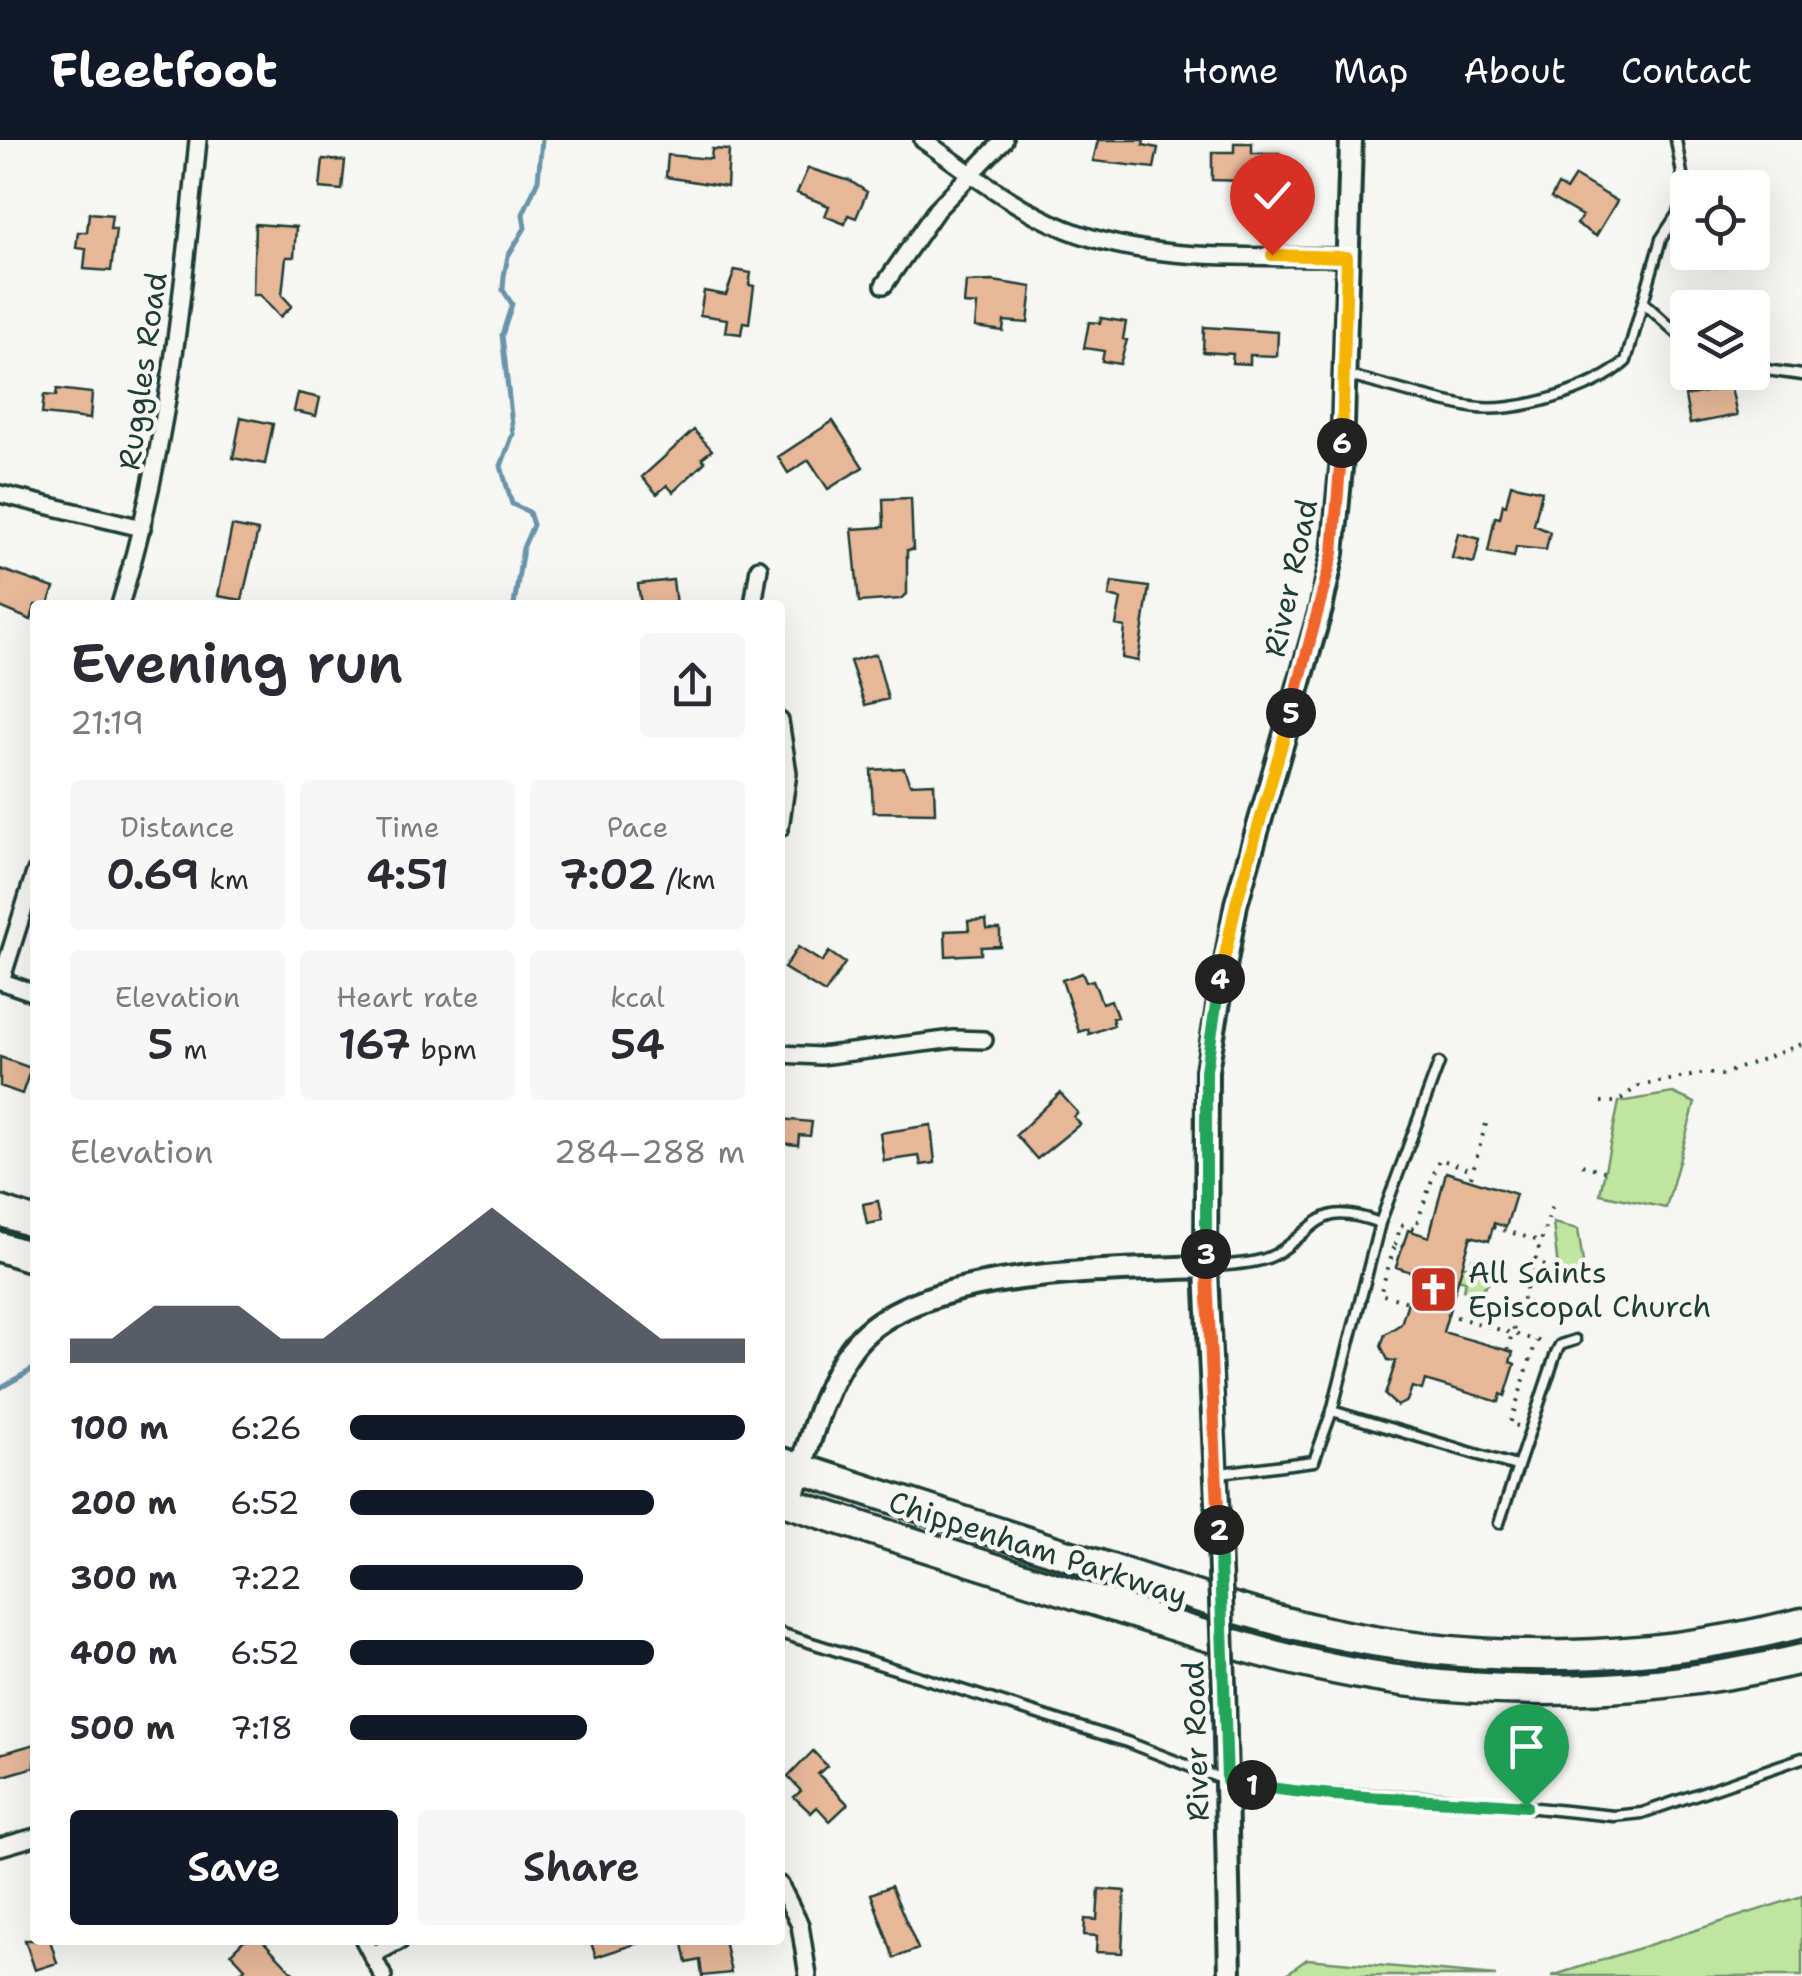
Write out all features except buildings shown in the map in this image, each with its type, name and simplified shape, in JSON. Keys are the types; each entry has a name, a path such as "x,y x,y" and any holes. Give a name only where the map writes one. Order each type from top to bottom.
{"highway":[{"path":"0,1212 30,1221"},
{"path":"0,1247 30,1256"},
{"name":"Chippenham Parkway","path":"791,1466 1242,1611 1376,1641 1494,1654 1595,1654 1728,1639 1802,1622"},
{"name":"Chippenham Parkway","path":"785,1502 1248,1649 1369,1676 1468,1687 1600,1688 1700,1679 1802,1659"}],"main road":[{"name":"River Road","path":"1230,1976 1224,1688 1206,1267 1206,1070 1224,958 1333,553 1344,374 1350,140"},
{"path":"785,1502 791,1466 842,1363 867,1332 898,1312 1000,1281 1056,1274 1206,1267"}],"street":[{"name":"Ruggles Road","path":"121,600 166,424 198,140"},
{"path":"923,140 1029,211 1107,242 1196,253 1347,257"},
{"path":"884,285 937,208 1004,140"},
{"path":"0,494 142,528"},
{"path":"754,600 759,568"},
{"path":"785,754 785,794"},
{"path":"30,888 0,981 30,990"},
{"path":"785,1054 820,1056 954,1039 984,1040"},
{"path":"0,1847 30,1838"},
{"path":"785,1895 800,1926 808,1976"},
{"path":"367,1945 383,1976"},
{"path":"373,1955 392,1945"}],"lane":[{"path":"1344,374 1474,408 1540,400 1611,375 1626,361 1661,239 1682,208 1686,191 1676,140"},
{"path":"1644,303 1670,327"},
{"path":"1770,371 1802,375"},
{"path":"1216,1473 1314,1461 1332,1410 1380,1223 1440,1063"},
{"path":"1206,1267 1262,1260 1322,1217 1356,1214 1380,1223"},
{"path":"1499,1522 1559,1347 1576,1340"},
{"path":"1332,1410 1516,1466"},
{"path":"785,1635 1126,1742 1227,1781 1291,1792 1438,1798 1614,1816 1642,1813 1802,1758"}],"path":[{"path":"1601,1102 1617,1102 1638,1086 1706,1073 1721,1075 1802,1044"},
{"path":"1471,1177 1487,1120"},
{"path":"1408,1302 1380,1294 1400,1225 1415,1229 1439,1159 1473,1170"},
{"path":"1582,1165 1604,1172"},
{"path":"1506,1350 1553,1202"},
{"path":"1494,1227 1539,1241"},
{"path":"1395,1244 1403,1247"},
{"path":"1533,1261 1558,1271"},
{"path":"1446,1314 1559,1347"},
{"path":"1529,1430 1510,1424 1536,1340"}],"green space":[{"path":"1673,1093 1695,1103 1666,1208 1600,1194 1619,1102"},
{"path":"1553,1223 1578,1229 1585,1277 1560,1287"},
{"path":"1472,1259 1489,1269 1488,1284 1476,1293 1463,1290 1466,1281 1457,1279 1462,1265 1470,1267"},
{"path":"1802,1896 1802,1976 1552,1976"},
{"path":"1307,1959 1496,1976 1284,1976"}],"waterway":[{"path":"515,600 523,548 533,525 529,512 512,504 501,466 513,434 502,335 512,304 503,290 508,256 525,228 523,214 538,180 542,140"},
{"path":"0,1388 30,1371"}],"place":[{"name":"All Saints Episcopal Church","path":"1433,1290"}],"route":[{"path":"1272,255 1347,257 1342,458 1333,553 1321,609 1236,904 1206,1070 1206,1267 1227,1781 1291,1792 1526,1806"}]}
